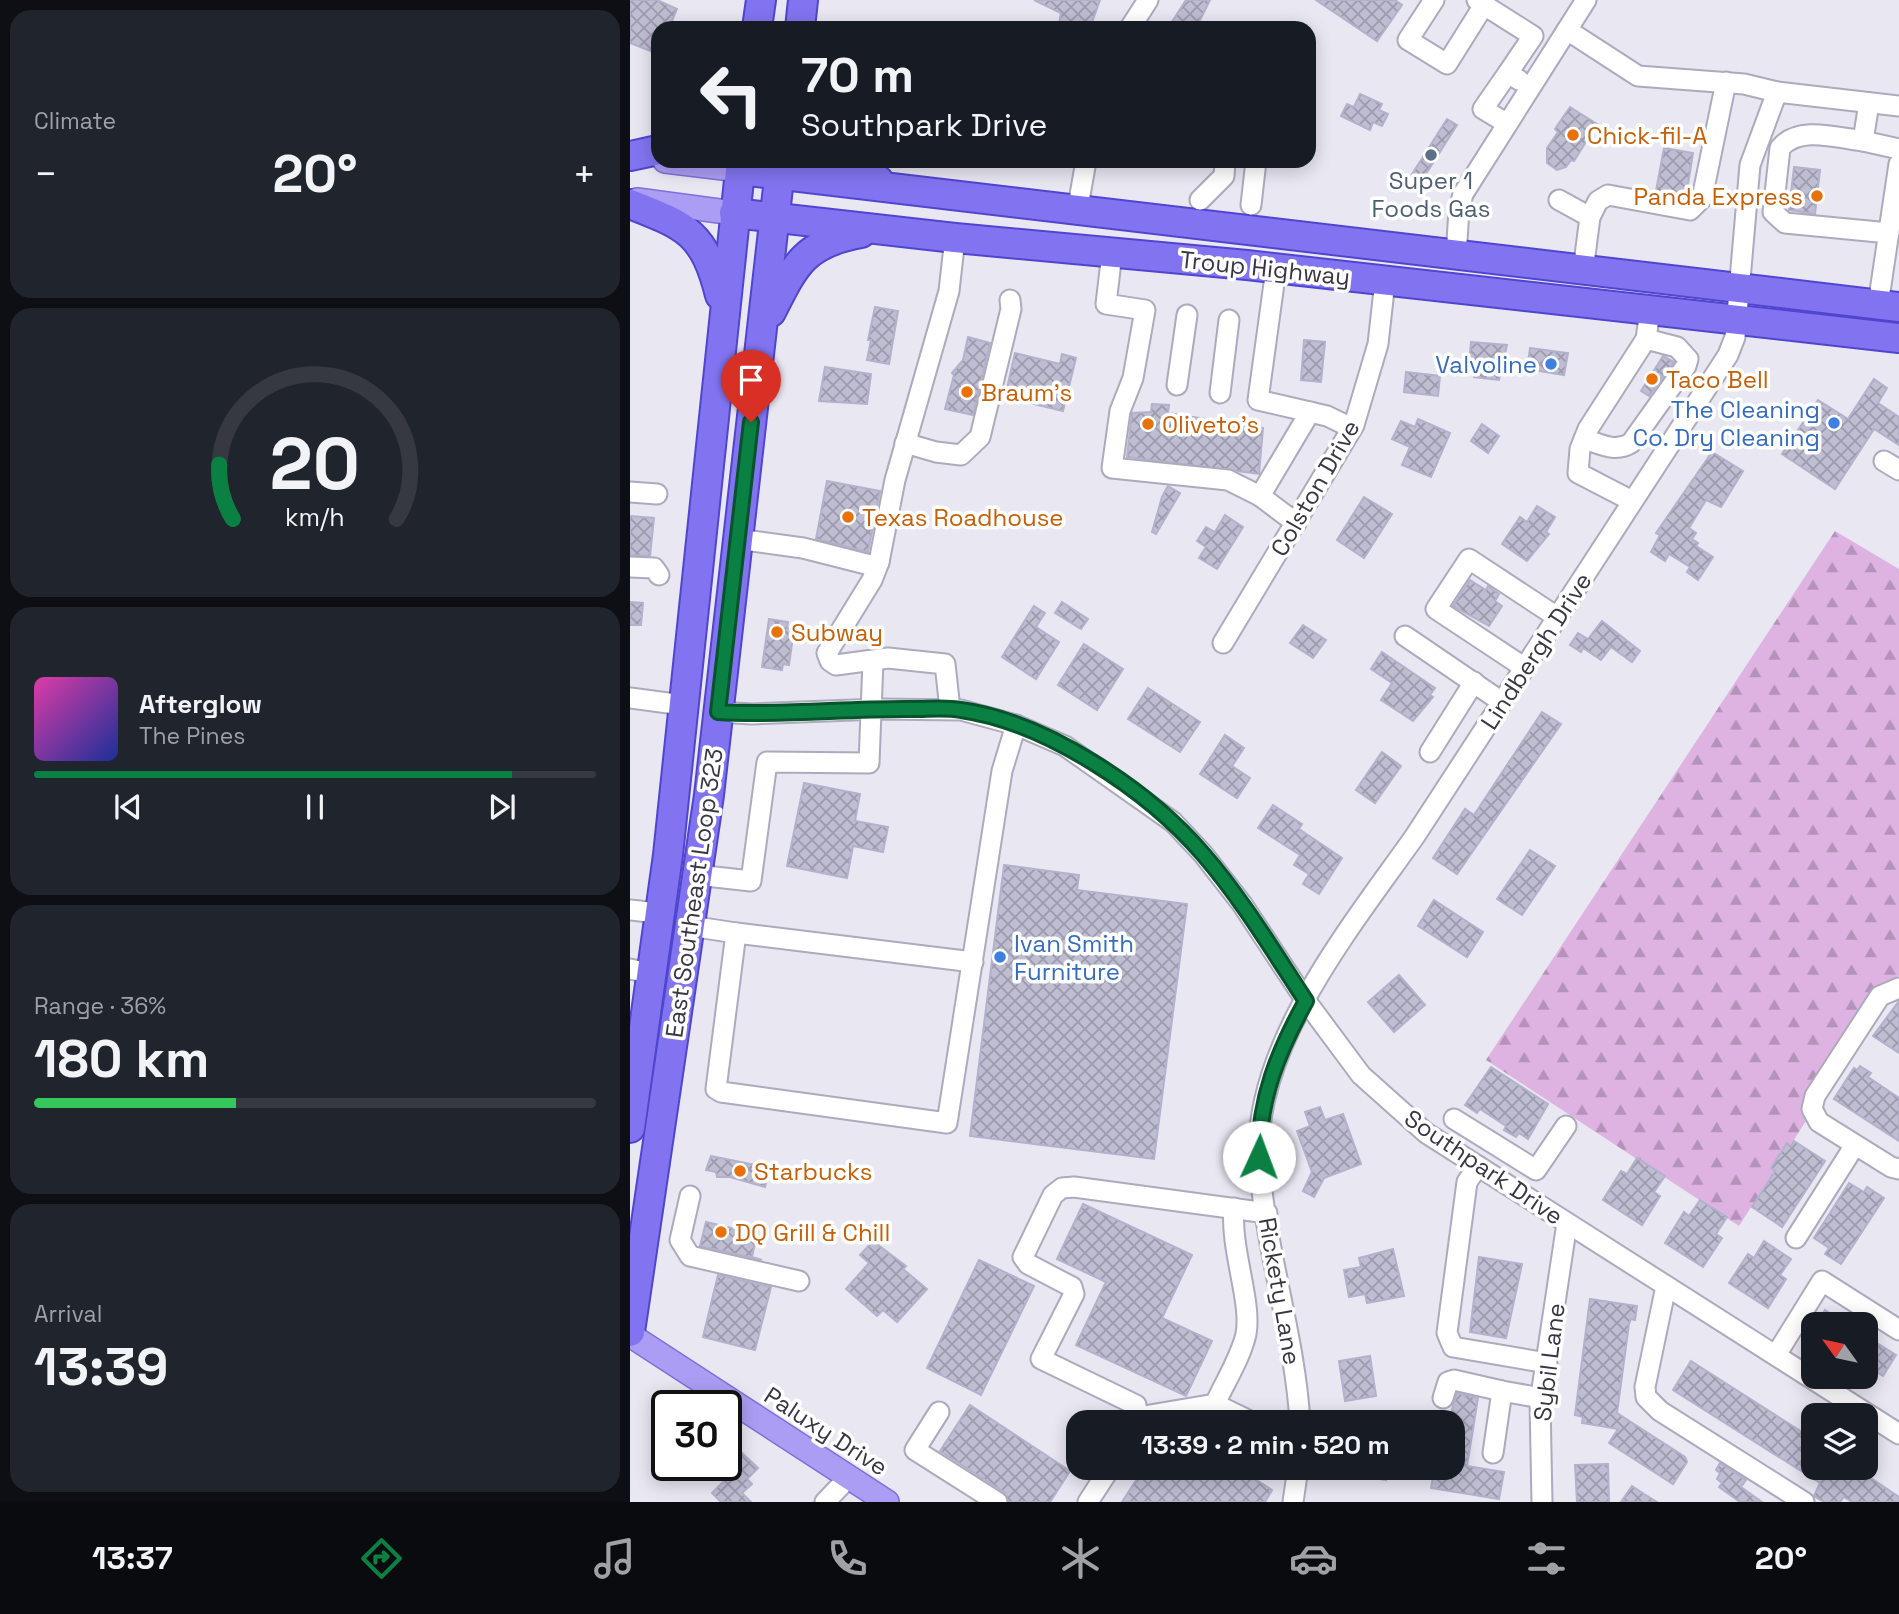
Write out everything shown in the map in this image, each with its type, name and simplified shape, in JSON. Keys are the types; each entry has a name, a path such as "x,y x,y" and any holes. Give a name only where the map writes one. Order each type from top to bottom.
{"highway":[{"path":"758,21 761,0"},
{"path":"801,21 803,0"},
{"path":"630,156 651,152"},
{"name":"East Southeast Loop 323","path":"630,1128 640,971 658,913 741,168"},
{"name":"Troup Highway","path":"781,168 900,190 1076,212 1889,306"},
{"name":"East Southeast Loop 323","path":"630,1334 697,875 781,168"},
{"path":"854,168 900,190"},
{"path":"630,202 679,223 690,232 711,264 723,309"},
{"name":"Troup Highway","path":"734,213 955,238 1276,269 1899,338"},
{"path":"762,330 793,269 806,254 834,240 880,230"}],"main road":[{"path":"630,156 651,159"},
{"name":"Troup Highway","path":"630,202 734,213"},
{"name":"Paluxy Drive","path":"630,1334 887,1502"}],"street":[{"path":"1134,21 1148,0"},
{"path":"1434,0 1408,40 1447,64 1480,2 1553,49"},
{"path":"1456,256 1459,210 1464,194 1506,123 1586,0"},
{"path":"1567,30 1638,76 1726,82 1777,92 1899,106"},
{"path":"1506,123 1483,109 1533,36"},
{"path":"1508,73 1529,87"},
{"path":"1583,271 1590,217 1598,201 1608,195 1690,210 1697,206 1702,198 1726,82"},
{"name":"Lindbergh Drive","path":"1306,1001 1366,903 1415,836 1728,355 1735,337 1737,320 1750,165 1777,92"},
{"path":"1863,141 1869,103"},
{"path":"1889,233 1785,223 1777,219 1773,212 1780,148 1795,136 1814,135 1899,149"},
{"path":"1889,306 1889,233 1899,164"},
{"path":"1076,212 1085,168"},
{"path":"1200,200 1224,176 1225,168"},
{"path":"1251,205 1255,168"},
{"path":"1559,200 1590,217"},
{"path":"950,709 945,664 888,658 836,665 830,661 827,653 872,580 879,562 905,443 949,291 955,238"},
{"path":"1112,253 1106,304 1145,310 1133,377 1119,411 1112,468 1228,480 1260,496 1296,523"},
{"path":"1276,269 1258,400 1310,412 1352,428"},
{"name":"Colston Drive","path":"1223,643 1352,428 1367,387 1378,344 1385,281"},
{"path":"905,443 936,452 961,455 980,437 1011,309 1010,300"},
{"path":"1632,501 1578,473 1584,439 1646,339 1650,310"},
{"path":"1177,386 1187,315"},
{"path":"1220,393 1228,320"},
{"path":"1584,439 1613,449 1622,449 1631,443 1686,366 1688,359 1677,347 1646,339"},
{"path":"1260,496 1310,412"},
{"path":"630,492 657,494"},
{"path":"737,539 803,548 870,565 879,562"},
{"path":"1525,667 1436,609 1469,559 1557,617"},
{"path":"630,567 654,568 659,575"},
{"path":"1405,636 1502,702"},
{"path":"697,875 751,881 767,762 869,763 873,661"},
{"path":"1430,752 1474,682"},
{"path":"630,698 683,705"},
{"name":"Southpark Drive","path":"718,712 752,714 950,709 1016,725 1065,746 1173,822 1242,904 1306,1001 1361,1076 1426,1133 1899,1433"},
{"path":"736,933 716,1089 721,1092 947,1123 1002,771 1016,725"},
{"path":"630,910 658,913"},
{"path":"690,926 973,961"},
{"path":"1899,988 1880,996 1813,1102 1812,1110 1819,1122 1899,1169"},
{"name":"Rickety Lane","path":"1299,1410 1296,1378 1259,1157 1263,1105 1276,1058 1306,1001"},
{"path":"1450,1149 1459,1122 1535,1170 1566,1126"},
{"path":"1796,1238 1855,1145"},
{"path":"1510,1187 1525,1164"},
{"path":"1478,1167 1467,1182 1447,1333 1453,1347 1547,1363"},
{"path":"1136,1410 1136,1405 1041,1359 1074,1294 1072,1287 1028,1264 1023,1257 1053,1195 1062,1188 1074,1186 1267,1213"},
{"path":"690,1196 680,1240 690,1256 799,1281"},
{"path":"1215,1404 1246,1334 1232,1229 1234,1208"},
{"name":"Sybil Lane","path":"1542,1502 1541,1398 1567,1223"},
{"path":"1776,1355 1822,1281 1899,1330"},
{"path":"1667,1286 1645,1387 1646,1397 1660,1411 1804,1502"},
{"path":"1443,1398 1448,1382 1454,1380 1541,1398"},
{"path":"1493,1453 1503,1391"},
{"path":"1186,1410 1215,1404 1227,1410"},
{"path":"939,1412 915,1450 997,1502"},
{"path":"825,1502 849,1477"},
{"path":"1088,1502 1102,1480"},
{"path":"1293,1502 1296,1480"}],"green space":[{"path":"1835,531 1899,569 1899,975 1739,1226 1486,1060"}],"building":[{"path":"630,0 657,0 677,9 672,21 651,21 651,51 630,43"},
{"path":"1034,0 1100,0 1092,21 1060,21 1061,13"},
{"path":"1186,0 1210,0 1200,21 1172,21"},
{"path":"1316,0 1395,0 1402,5 1377,41"},
{"path":"1360,94 1382,104 1379,110 1388,114 1382,126 1373,122 1370,130 1341,116 1347,104 1354,107"},
{"name":"Chick-fil-A","path":"1570,107 1597,124 1574,161 1571,160 1566,167 1557,170 1547,163 1547,148 1558,132 1555,129"},
{"path":"1447,119 1457,125 1419,185 1409,179"},
{"path":"1664,148 1693,153 1686,197 1656,191"},
{"path":"1794,167 1820,170 1815,214 1789,210"},
{"path":"875,307 898,311 889,364 867,360"},
{"name":"Braum's","path":"968,337 990,343 973,415 945,409 954,375 952,373 963,360"},
{"path":"1304,340 1325,342 1321,382 1301,380"},
{"path":"1471,342 1507,345 1499,380 1474,377 1475,363 1469,363"},
{"path":"1530,348 1568,353 1564,375 1527,369"},
{"path":"1015,353 1060,364 1062,354 1076,358 1063,411 1005,397"},
{"path":"1663,356 1674,362 1649,396 1641,391"},
{"path":"825,367 871,374 867,404 819,401"},
{"path":"1406,372 1440,376 1438,396 1404,392"},
{"path":"1874,379 1887,388 1878,403 1899,417 1899,445 1874,429 1835,489 1782,454 1818,400 1848,419"},
{"path":"1152,404 1169,405 1168,413 1263,428 1259,474 1127,457 1132,413 1151,412"},
{"path":"1418,419 1450,433 1431,477 1402,465 1410,447 1392,439 1401,421 1415,427"},
{"path":"1482,424 1499,436 1488,453 1471,441"},
{"path":"1712,452 1743,471 1721,507 1706,500 1689,528 1696,533 1692,539 1698,543 1696,546 1713,557 1698,580 1687,572 1690,567 1669,554 1665,561 1651,552 1660,535 1656,533"},
{"name":"Texas Roadhouse","path":"827,481 880,491 868,552 816,539"},
{"path":"1168,486 1180,493 1156,534 1152,532"},
{"path":"1364,497 1392,514 1364,558 1337,540"},
{"path":"1537,506 1555,517 1546,532 1549,534 1527,561 1502,544 1520,517 1527,522"},
{"path":"1225,515 1243,527 1217,569 1199,558 1206,547 1197,541 1206,527 1215,532"},
{"path":"630,516 654,518 650,556 630,555"},
{"path":"1470,580 1486,590 1488,586 1499,594 1495,601 1502,606 1489,626 1453,606"},
{"path":"630,602 643,603 641,625 630,625"},
{"path":"1062,602 1088,619 1081,629 1055,613"},
{"path":"1034,606 1045,613 1036,627 1059,642 1036,679 1002,657"},
{"path":"769,619 788,622 787,628 794,629 789,665 783,664 782,670 762,667"},
{"path":"1602,621 1640,651 1632,662 1611,647 1601,660 1583,648 1581,652 1570,645 1578,633 1588,639"},
{"path":"1303,625 1326,640 1313,658 1290,643"},
{"path":"1084,644 1123,669 1097,710 1058,685"},
{"path":"1382,652 1435,688 1430,695 1433,697 1413,721 1381,700 1392,683 1371,669"},
{"path":"1148,688 1200,722 1180,752 1128,719"},
{"path":"1542,712 1561,724 1457,874 1433,858 1465,809 1474,815"},
{"path":"1225,735 1244,748 1232,766 1250,778 1237,798 1200,774"},
{"path":"1382,752 1401,766 1375,803 1356,790"},
{"path":"804,783 860,794 855,821 888,827 883,852 853,846 847,878 787,866"},
{"path":"1273,805 1302,824 1299,829 1342,858 1319,894 1303,884 1309,874 1294,865 1300,855 1258,828"},
{"path":"1530,850 1555,866 1522,915 1497,899"},
{"path":"1004,865 1079,875 1077,890 1187,904 1154,1159 970,1136"},
{"path":"1434,900 1483,932 1467,957 1418,926"},
{"path":"1399,975 1425,1005 1394,1032 1368,1002"},
{"path":"1899,1001 1899,1053 1873,1036"},
{"path":"1860,1066 1871,1073 1868,1077 1899,1098 1899,1141 1834,1099 1854,1068 1857,1070"},
{"path":"1491,1067 1548,1104 1528,1139 1519,1133 1516,1137 1504,1130 1506,1126 1480,1109 1477,1113 1465,1105"},
{"path":"1320,1107 1325,1120 1343,1114 1361,1164 1324,1178 1314,1197 1303,1191 1312,1172 1297,1131 1310,1126 1305,1112"},
{"path":"1794,1141 1825,1161 1782,1227 1752,1207 1775,1171 1771,1168 1787,1143 1791,1146"},
{"name":"Starbucks","path":"711,1156 770,1168 765,1187 730,1177 717,1177 716,1172 706,1170"},
{"path":"1637,1158 1665,1176 1654,1192 1660,1196 1642,1225 1603,1200 1621,1171 1627,1174"},
{"path":"1849,1183 1864,1192 1867,1187 1884,1198 1841,1264 1825,1254 1829,1248 1814,1238"},
{"path":"1700,1200 1727,1217 1716,1234 1722,1238 1703,1267 1665,1243 1684,1212 1689,1216"},
{"path":"1083,1204 1192,1255 1162,1318 1212,1341 1186,1396 1076,1345 1106,1282 1057,1259"},
{"path":"706,1222 757,1234 752,1257 762,1260 700,1246"},
{"path":"873,1241 906,1266 903,1269 927,1289 897,1322 883,1310 877,1316 846,1289 869,1263 860,1255"},
{"path":"1764,1241 1791,1259 1780,1275 1786,1279 1768,1308 1729,1283 1748,1254 1754,1258"},
{"path":"1393,1249 1404,1296 1367,1303 1365,1294 1349,1297 1344,1270 1361,1267 1359,1258"},
{"path":"1479,1257 1522,1264 1506,1338 1470,1332"},
{"path":"979,1260 1034,1286 981,1395 927,1368"},
{"path":"718,1275 771,1287 755,1350 703,1337"},
{"path":"1590,1299 1637,1306 1635,1320 1631,1319 1629,1324 1617,1413 1685,1457 1687,1462 1673,1484 1609,1443 1618,1429 1582,1423 1583,1417 1575,1415"},
{"path":"1878,1344 1896,1355 1883,1376 1878,1373"},
{"path":"1370,1356 1376,1396 1345,1401 1339,1361"},
{"path":"1691,1361 1801,1431 1801,1471 1673,1390"},
{"path":"1457,1393 1478,1398 1467,1466 1504,1472 1499,1499 1431,1488 1432,1480 1465,1480 1465,1410 1452,1410"},
{"path":"970,1405 1066,1468 1066,1477 1050,1502 1009,1502 1004,1492 940,1451"},
{"path":"742,1453 758,1468 747,1479 752,1484 742,1493 751,1502 721,1502 712,1493 724,1481 742,1481"},
{"path":"1720,1463 1746,1480 1741,1487 1762,1502 1740,1502 1719,1487 1722,1483 1717,1479 1720,1473 1716,1470"},
{"path":"1608,1464 1609,1502 1577,1502 1575,1465"},
{"path":"1136,1480 1257,1480 1272,1490 1265,1502 1122,1502"},
{"path":"1815,1480 1874,1480 1899,1497 1899,1502 1852,1502 1844,1497 1840,1502 1824,1502 1814,1496 1820,1483"},
{"path":"1632,1486 1644,1494 1657,1502 1621,1502"}],"place":[{"name":"Chick-fil-A","path":"1573,135"},
{"name":"Super 1 Foods Gas","path":"1431,155"},
{"name":"Panda Express","path":"1817,196"},
{"name":"Valvoline","path":"1551,364"},
{"name":"Taco Bell","path":"1652,379"},
{"name":"Braum's","path":"967,392"},
{"name":"The Cleaning Co. Dry Cleaning","path":"1834,423"},
{"name":"Oliveto's","path":"1148,424"},
{"name":"Texas Roadhouse","path":"848,517"},
{"name":"Subway","path":"777,632"},
{"name":"Ivan Smith Furniture","path":"1000,957"},
{"name":"Starbucks","path":"740,1171"},
{"name":"DQ Grill & Chill","path":"721,1232"}],"route":[{"path":"751,422 718,712 752,714 879,709 961,710 1016,725 1065,746 1115,778 1173,822 1203,853 1242,904 1306,1001 1284,1041 1271,1073 1263,1105 1259,1157"}]}
